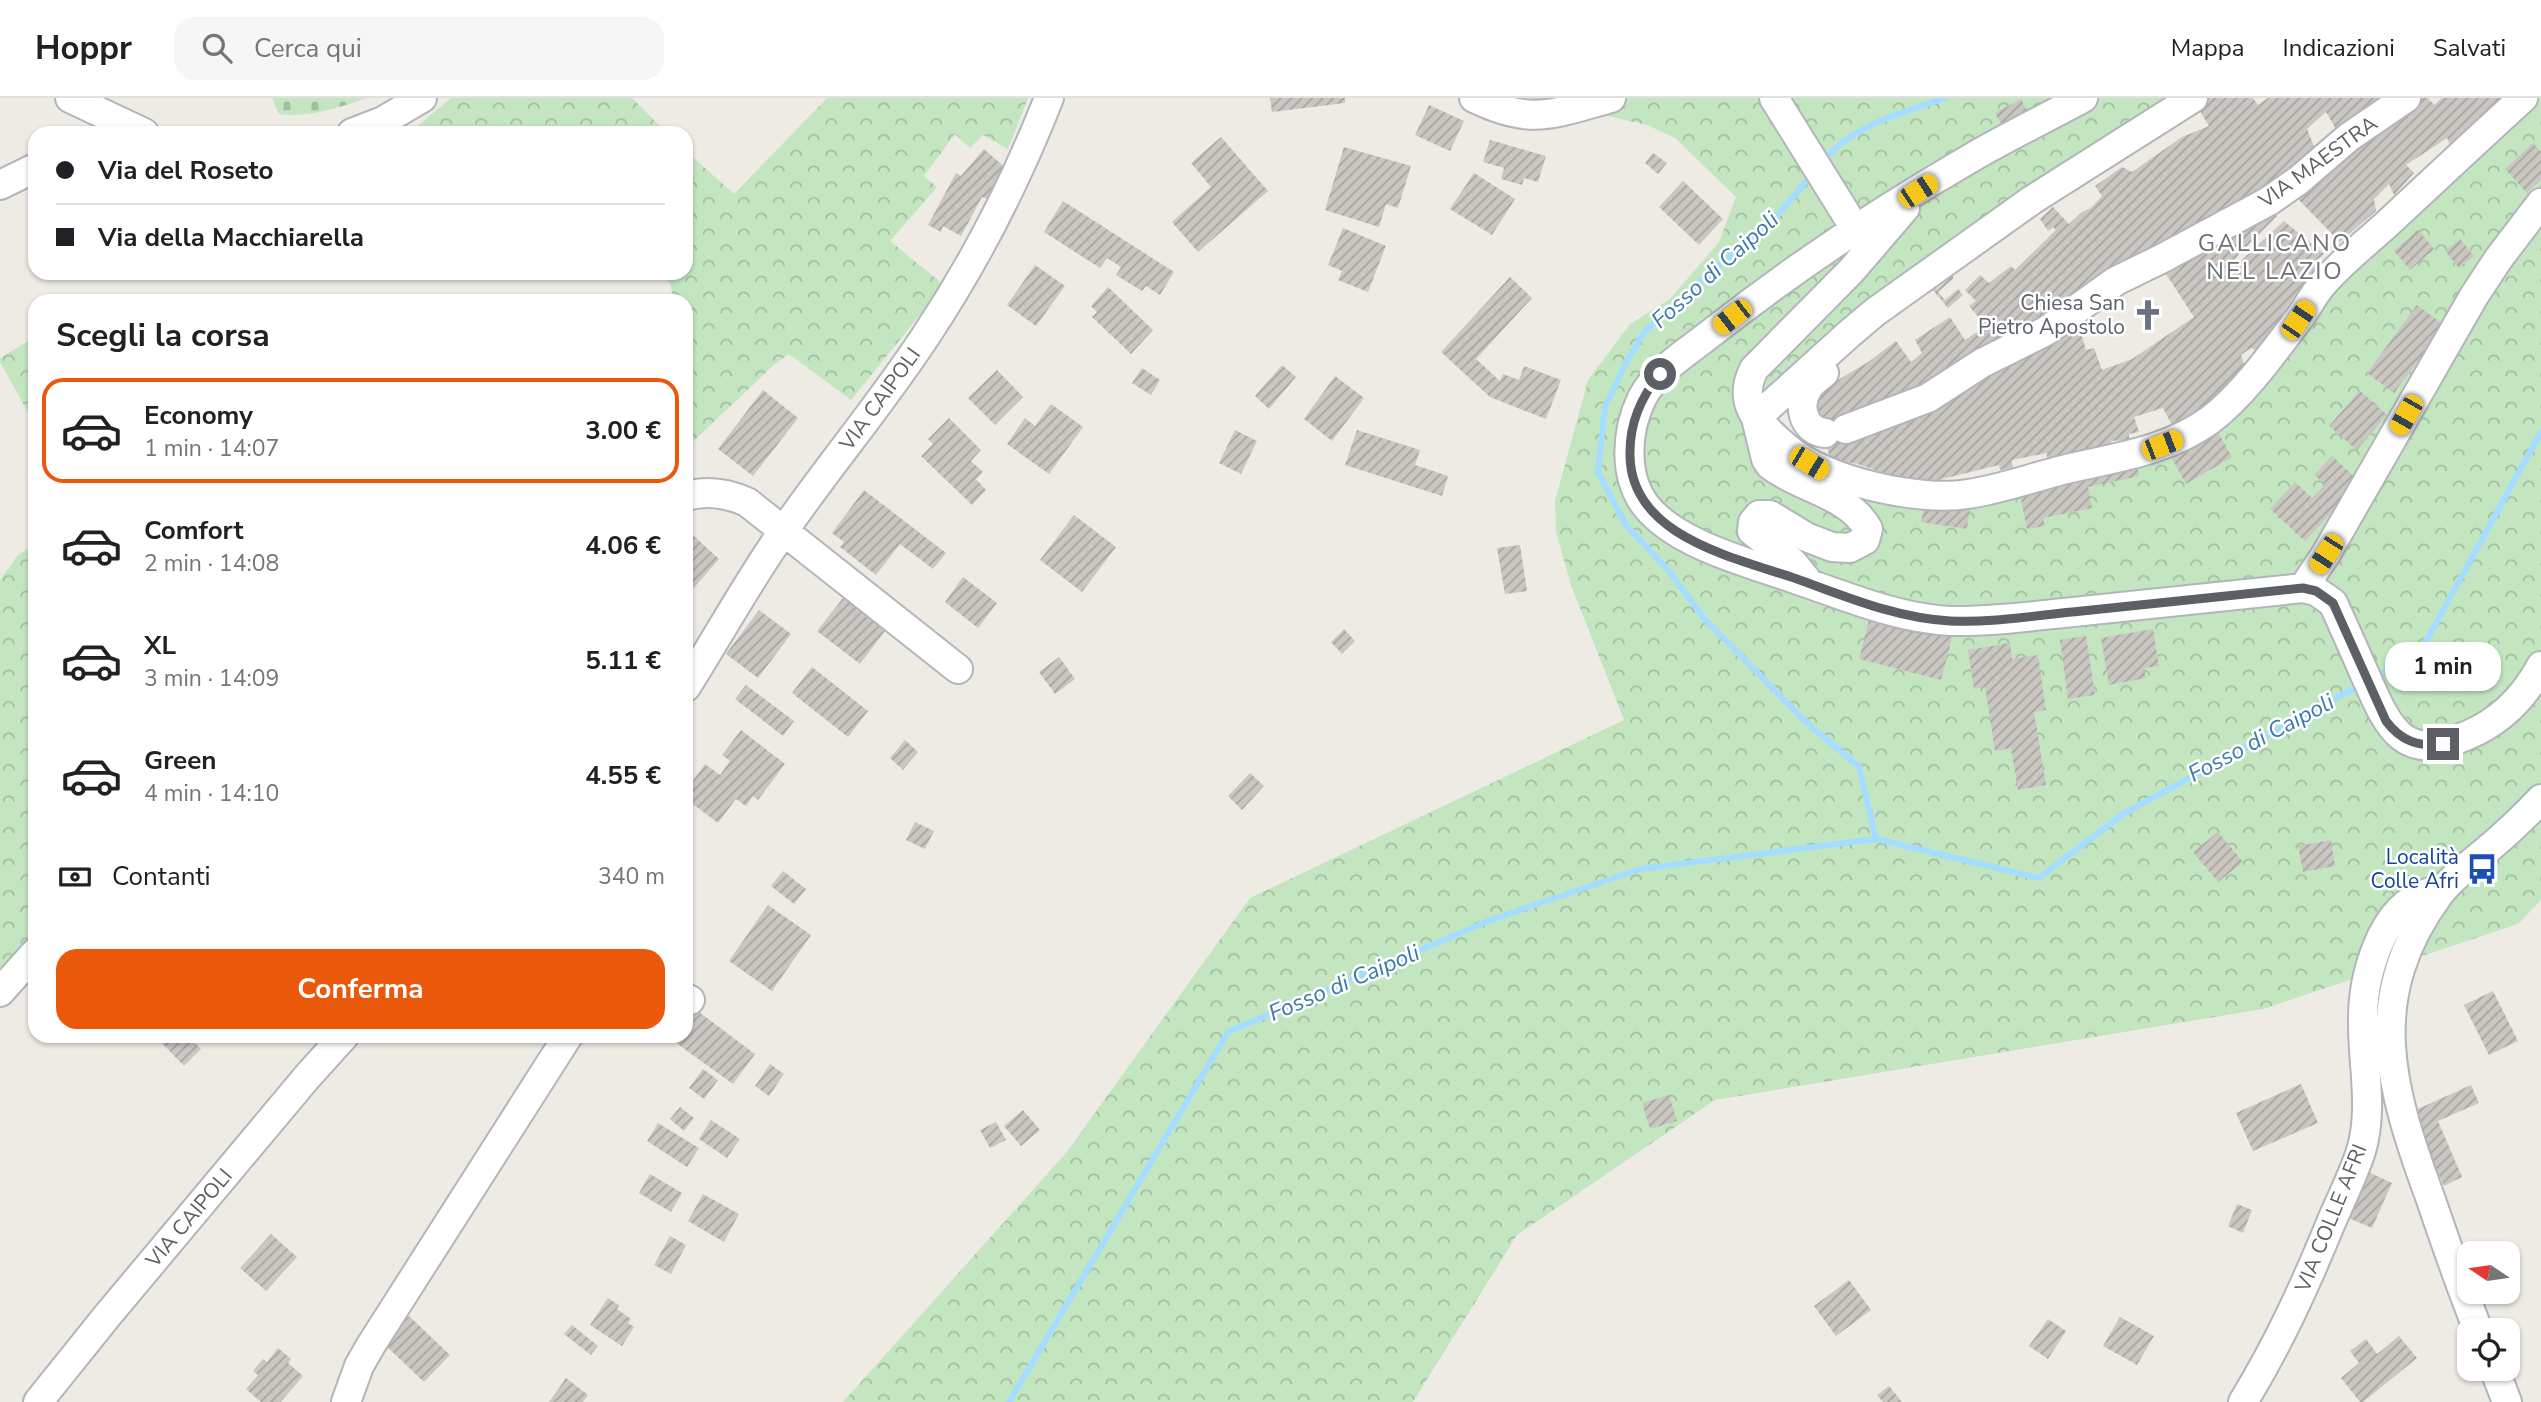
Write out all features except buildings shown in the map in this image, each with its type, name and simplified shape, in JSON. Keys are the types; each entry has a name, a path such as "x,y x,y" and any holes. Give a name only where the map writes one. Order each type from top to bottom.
{"street":[{"path":"70,98 129,126"},
{"path":"370,126 422,98"},
{"name":"VIA CAIPOLI","path":"693,676 784,530 905,366 951,295 1015,179 1049,98"},
{"path":"1474,98 1506,111 1533,116 1611,98"},
{"path":"1774,98 1856,230"},
{"path":"2083,98 1970,158 1856,230 1744,307 1660,374 1642,398 1630,437 1634,482 1639,495 1656,517 1680,534 1706,546 1856,601 1904,615 1951,621 2002,619 2303,588 2316,591 2333,603 2386,721 2402,738 2432,746 2452,742 2491,725 2520,699 2541,666"},
{"path":"1756,418 1857,327 2032,200 2193,98"},
{"name":"VIA MAESTRA","path":"1857,327 1860,336 1855,347 1815,380 1805,394 1803,411 1805,420 1813,430 1835,431 1928,398 1982,363 2046,331 2116,281 2269,201 2300,180 2349,137 2406,98"},
{"path":"1756,418 1795,455 1824,472 1889,489 1942,495 1967,494 2120,458 2175,440 2219,413 2264,363 2321,286 2523,98"},
{"path":"0,185 28,171"},
{"path":"1809,584 1792,562 1752,531 1753,522 1759,515 1770,514 1806,537 1832,547 1850,548 1864,540 1868,529 1848,508 1770,465 1749,402 1748,394 1754,369 1851,271 1918,191"},
{"path":"2303,588 2326,554 2469,306 2499,258 2541,203"},
{"path":"693,495 706,493 734,496 754,507 958,669"},
{"path":"2474,1318 2414,1155 2397,1098 2390,1048 2390,1013 2397,978 2418,928 2442,889 2541,799"},
{"name":"VIA COLLE AFRI","path":"2243,1402 2288,1322 2360,1154 2367,1107 2363,1006 2375,951 2389,923 2401,907 2420,894 2442,889"},
{"path":"0,992 28,961"},
{"name":"VIA CAIPOLI","path":"38,1402 338,1043"},
{"path":"346,1402 359,1366 371,1345 564,1043"},
{"path":"2499,1381 2507,1402"}],"green space":[{"path":"272,98 366,98 323,111 290,115 279,114"},
{"path":"451,98 632,98 660,126 417,126"},
{"path":"827,98 1028,98 1008,149 983,135 970,148 955,134 924,176 937,187 890,241 944,285 851,400 789,354 693,441 693,294 672,294 670,283 666,280 693,280 693,157 734,194"},
{"path":"1529,98 2164,98 2011,199 1761,400 1795,455 1913,493 2162,445 2264,363 2523,98 2541,98 2541,900 2518,924 2263,1009 1715,1100 1517,1235 1413,1402 843,1402 1066,1153 1250,898 1624,720 1571,585 1556,532 1555,501 1588,380 1630,324 1670,299 1719,242 1736,197 1675,138 1647,125"},
{"path":"28,341 28,412 0,362 0,358"},
{"path":"28,549 28,951 0,982 0,580 18,555"}],"waterway":[{"name":"Fosso di Caipoli","path":"1822,162 1834,149 1863,129 1945,98"},
{"name":"Fosso di Caipoli","path":"1009,1402 1228,1032 1488,921 1640,869 1876,839 1859,767 1805,721 1703,617 1669,571 1626,525 1598,472 1605,407 1642,335 1662,314 1777,216 1813,173"},
{"name":"Fosso di Caipoli","path":"2375,677 2420,652 2541,432"},
{"name":"Fosso di Caipoli","path":"1876,839 2039,878 2123,814 2362,684"}],"place":[{"name":"Chiesa San Pietro Apostolo","path":"2148,315"},
{"name":"Località Colle Afri","path":"2482,869"}],"district":[{"name":"GALLICANO NEL LAZIO","path":"2275,257"}],"route":[{"path":"1660,374 1642,398 1633,424 1630,437 1631,470 1639,495 1646,506 1656,517 1680,534 1856,601 1904,615 1934,620 2002,619 2303,588 2316,591 2333,603 2386,721 2393,730 2402,738 2421,745 2443,744"}]}
